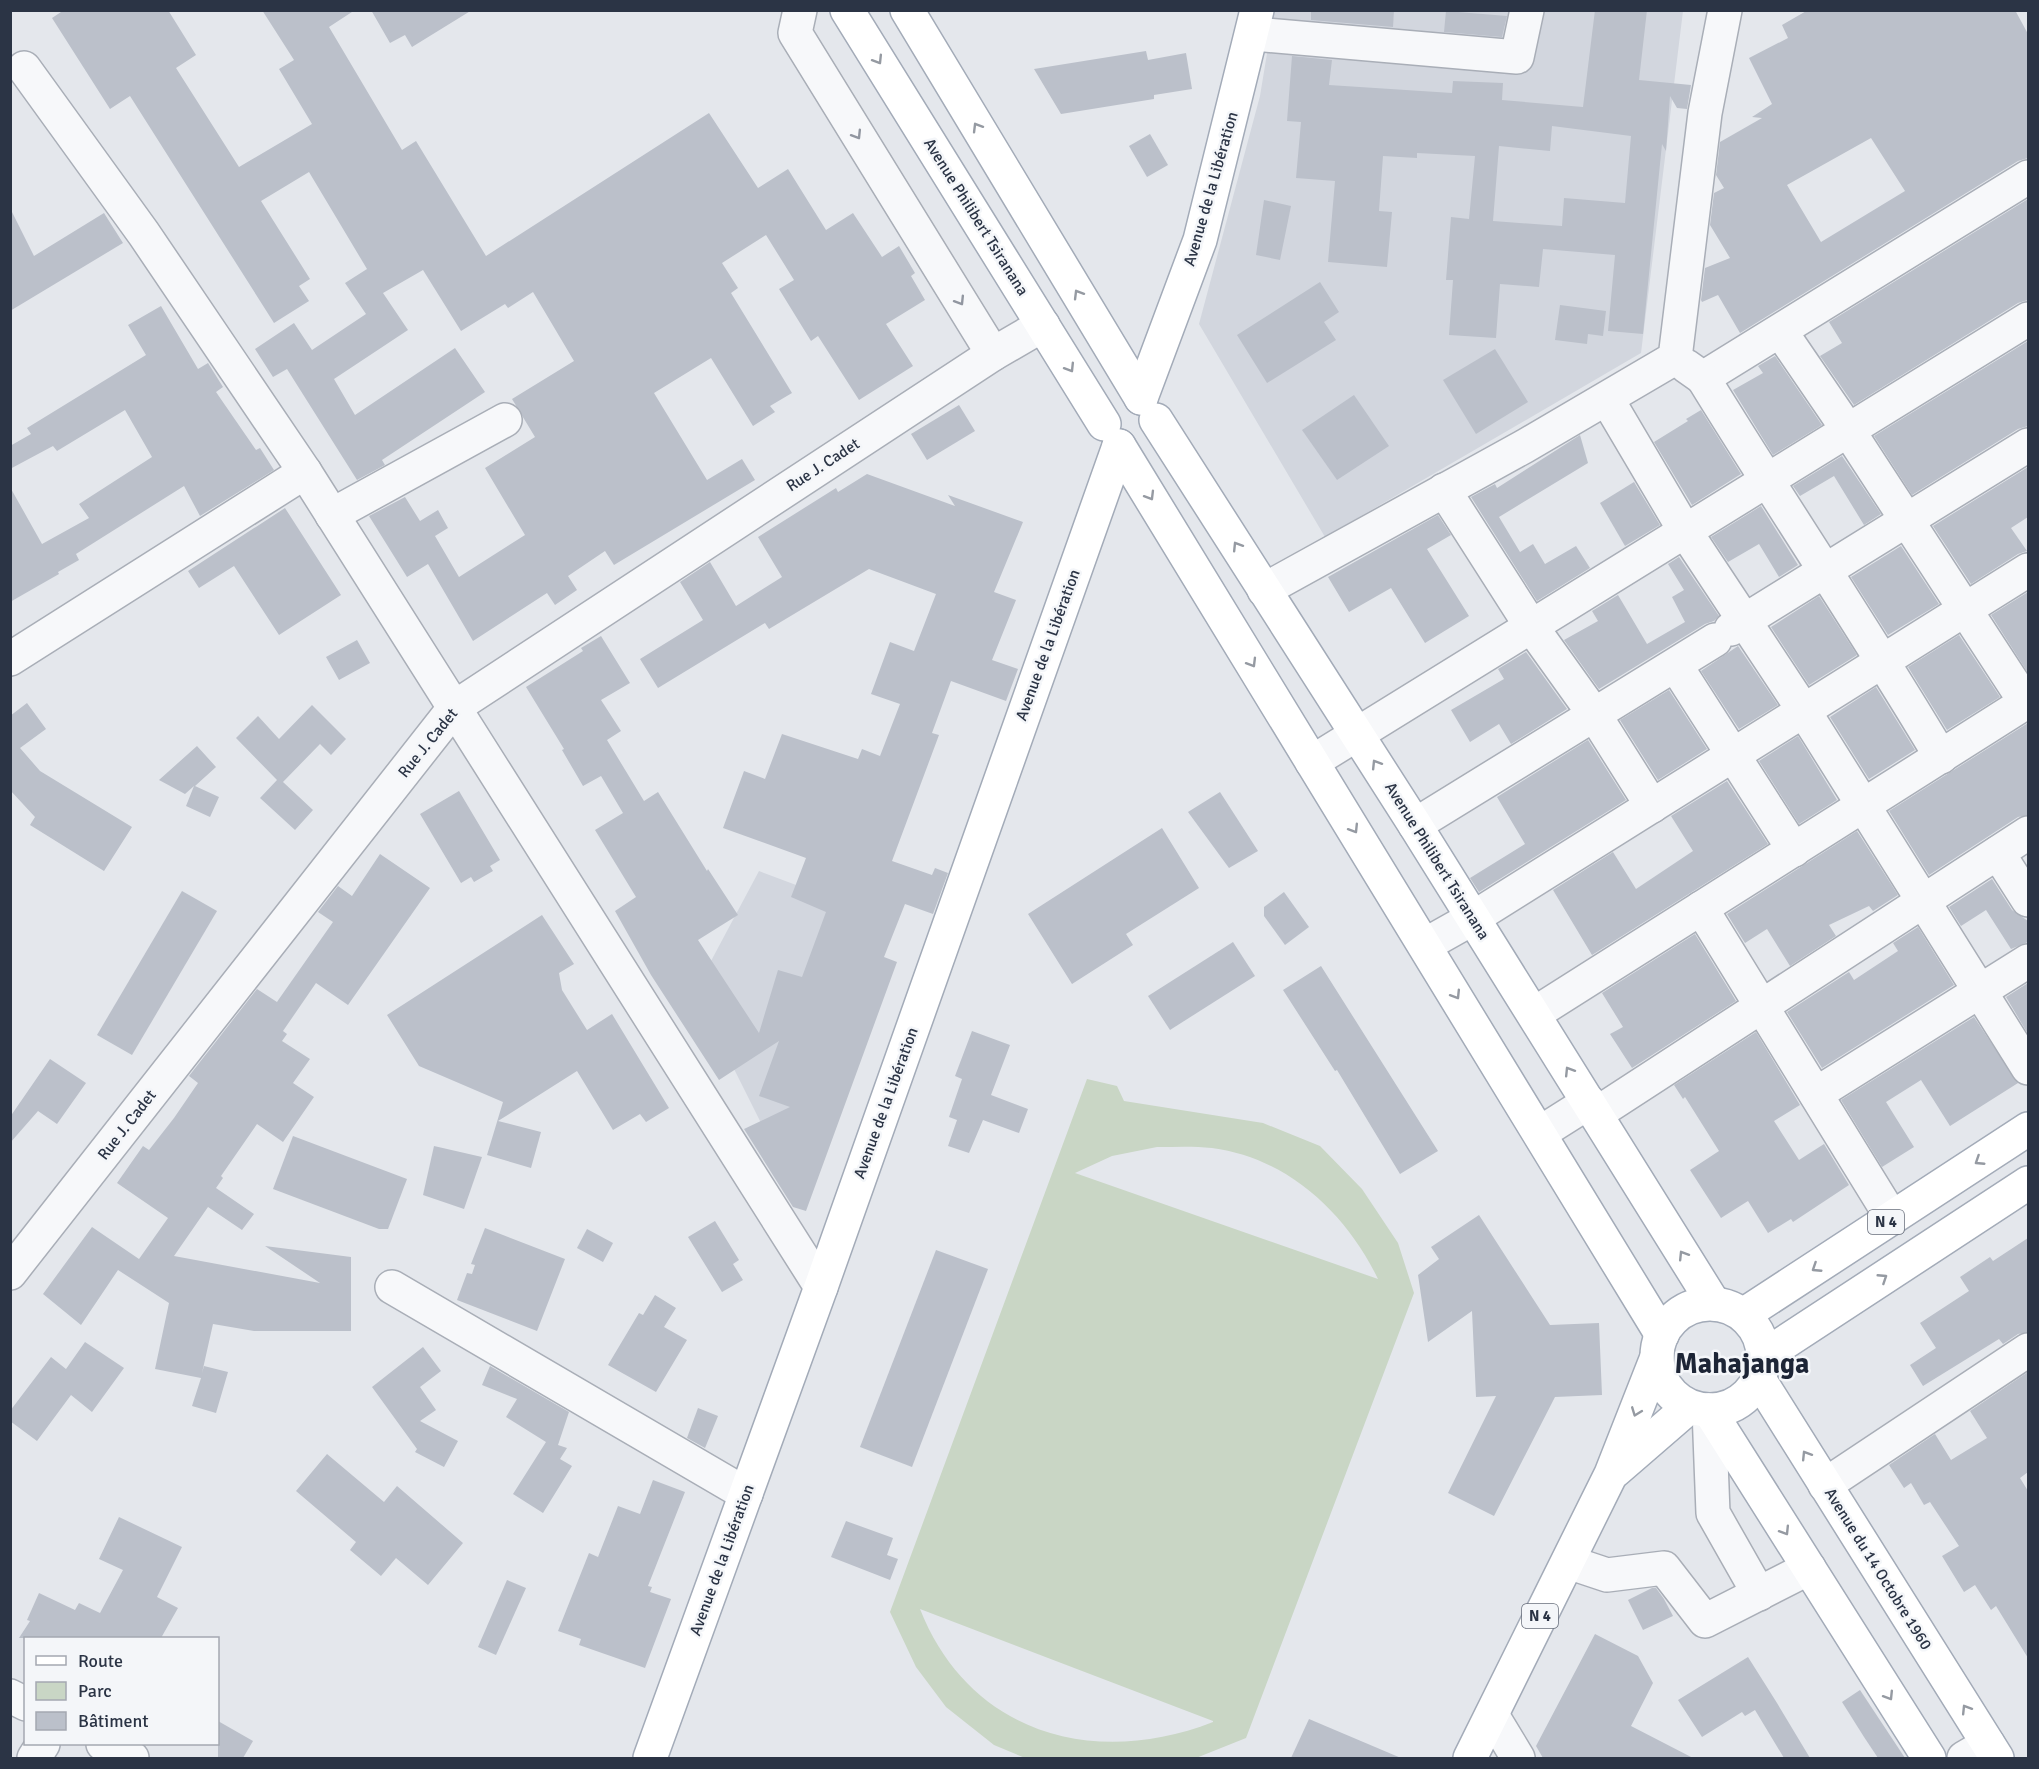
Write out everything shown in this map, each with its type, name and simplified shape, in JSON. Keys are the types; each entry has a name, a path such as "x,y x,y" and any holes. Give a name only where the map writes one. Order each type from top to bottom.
{"main road":[{"name":"Avenue Philibert Tsiranana","path":"847,10 1112,435 1540,1133 1660,1346"},
{"name":"Avenue Philibert Tsiranana","path":"907,10 1149,409 1357,733 1592,1108 1728,1310"},
{"name":"Avenue de la Libération","path":"1149,409 1200,240 1256,22"},
{"path":"1130,396 1149,409 1149,440 1141,447 1112,435 1105,413 1110,404 1119,398 1130,396"},
{"name":"Avenue de la Libération","path":"650,1758 821,1287 1112,435"},
{"name":"N 4","path":"1728,1310 1892,1218 2028,1129"},
{"path":"1761,1368 2028,1183"},
{"path":"1693,1307 1728,1310 1754,1327 1761,1341 1761,1368 1747,1396 1729,1407 1699,1408 1672,1395 1661,1377 1660,1346 1674,1318 1693,1307"},
{"name":"N 4","path":"1470,1758 1611,1474 1660,1346"},
{"name":"Avenue du 14 Octobre 1960","path":"1761,1368 1825,1485 1983,1754"},
{"path":"1699,1408 1809,1568 1929,1758"},
{"name":"N 4","path":"1611,1474 1699,1408"}],"street":[{"path":"800,10 795,33 993,354"},
{"path":"1256,22 1517,57 1527,10"},
{"path":"1675,358 1705,113 1725,10"},
{"path":"24,68 144,234 305,472 821,1287"},
{"path":"1703,378 2025,187"},
{"path":"1312,762 2028,319"},
{"name":"Rue J. Cadet","path":"10,1273 455,707 993,354 1043,325"},
{"path":"1534,1014 2027,702 1848,429 1781,332"},
{"path":"1675,358 1703,378 1823,572 1884,661 1941,757"},
{"path":"1264,590 1608,399 1675,358"},
{"path":"1608,399 1685,531 1730,630 1804,711 1862,807 2028,1068"},
{"path":"332,515 505,420"},
{"path":"1415,825 1676,666 2028,445"},
{"path":"10,659 305,472"},
{"path":"1444,490 1531,626 1594,714 1652,806"},
{"path":"1425,945 1473,918 2028,570"},
{"path":"1676,666 1794,850"},
{"path":"1540,1133 1592,1108 1761,1006 2028,833"},
{"path":"1998,853 2028,900"},
{"path":"1701,909 1892,1218"},
{"path":"1816,1094 2028,961"},
{"path":"392,1287 746,1494"},
{"path":"1825,1485 2028,1350"},
{"path":"1699,1408 1713,1513 1759,1594"},
{"path":"1568,1562 1607,1575 1664,1568 1705,1621 1809,1568"},
{"path":"10,1696 24,1703"},
{"path":"1492,1715 1518,1758"},
{"path":"34,1758 42,1745"},
{"path":"107,1745 132,1758"}],"shaded area":[{"path":"1274,11 1683,11 1641,353 1325,537 1199,324 1260,96"},
{"path":"759,871 895,922 795,1191 695,991"}],"green space":[{"path":"1087,1079 1117,1086 1124,1101 1263,1123 1320,1146 1362,1189 1398,1243 1414,1293 1246,1738 1196,1758 1025,1758 994,1745 946,1707 916,1667 890,1612","holes":["1157,1147 1205,1147 1240,1154 1266,1163 1289,1176 1331,1211 1365,1255 1378,1279 1075,1173 1112,1156","920,1609 1213,1721 1213,1722 1168,1736 1123,1742 1080,1740 1040,1730 1003,1712 970,1686 942,1651"]}],"building":[{"path":"64,10 168,10 196,55 176,68 239,167 312,124 279,69 294,60 262,10 355,10 329,27 402,150 416,141 486,256 709,113 758,188 788,169 826,230 853,213 882,257 899,246 915,273 911,276 925,300 886,324 913,366 859,400 818,336 811,341 779,289 794,280 766,235 722,263 738,288 731,293 792,393 770,406 775,412 753,426 711,358 654,393 707,480 742,459 755,480 614,565 605,551 568,576 577,590 555,605 547,593 473,641 428,564 407,577 369,516 405,497 420,521 438,510 448,528 435,536 459,577 525,535 485,468 535,437 512,399 574,361 533,292 508,308 505,304 461,331 423,270 383,293 408,330 334,379 355,415 455,348 485,392 382,460 385,465 357,480 287,369 273,377 255,349 294,323 312,350 366,314 345,283 367,269 309,172 261,201 310,279 299,286 309,301 274,323 130,96 110,109 52,18"},
{"path":"371,10 472,10 412,47 405,35 390,43"},
{"path":"1311,10 1394,10 1393,27 1311,20"},
{"path":"1595,10 1647,10 1639,80 1691,85 1687,109 1677,108 1670,96 1666,151 1662,144 1643,334 1608,331 1615,255 1543,249 1539,287 1500,284 1496,338 1449,335 1453,280 1446,280 1451,217 1469,219 1475,156 1417,153 1417,158 1383,156 1379,211 1392,212 1387,267 1328,262 1335,181 1296,178 1301,122 1287,121 1292,56 1332,60 1329,85 1452,93 1453,81 1503,83 1502,100 1583,107","holes":["1552,126 1631,136 1625,203 1564,198 1562,226 1493,221 1499,146 1550,151"]},
{"path":"1808,10 2015,10 2028,34 2028,158 2018,161 1740,333 1718,295 1702,302 1701,300 1705,268 1730,258 1710,225 1714,193 1724,188 1716,175 1720,142 1762,118 1752,117 1772,104 1749,58 1788,38 1782,25","holes":["1871,138 1905,191 1821,242 1787,185"]},
{"path":"1446,11 1507,16 1502,37 1444,32"},
{"path":"1146,51 1148,60 1186,53 1192,89 1154,95 1154,99 1061,114 1034,69"},
{"path":"1150,134 1168,165 1147,177 1129,146"},
{"path":"2028,199 2028,300 2018,303 1854,405 1820,356 1842,343 1829,322"},
{"path":"1264,200 1291,206 1280,260 1256,255"},
{"path":"10,208 34,256 104,213 123,243 10,311"},
{"path":"1320,282 1339,312 1324,322 1336,340 1267,383 1237,335"},
{"path":"1560,305 1606,311 1603,336 1588,334 1587,344 1555,340"},
{"path":"161,306 198,369 208,363 223,387 216,392 256,450 260,448 274,470 200,516 184,486 76,554 79,560 58,572 59,574 10,602 10,487 42,544 89,518 79,504 152,457 125,410 57,451 53,446 10,469 10,446 31,434 27,428 146,355 128,325"},
{"path":"2028,341 2028,426 2018,429 1912,495 1874,436"},
{"path":"1495,349 1528,402 1476,434 1443,380"},
{"path":"1775,356 1822,425 1773,455 1733,390 1763,373 1758,366"},
{"path":"1354,395 1389,446 1337,480 1302,430"},
{"path":"959,405 975,431 927,460 911,434"},
{"path":"1701,410 1741,474 1692,505 1654,442"},
{"path":"1580,435 1588,463 1499,517 1520,552 1533,544 1545,564 1576,546 1590,568 1537,601 1471,497 1495,484 1497,488"},
{"path":"1842,456 1881,514 1864,525 1834,476 1800,496 1793,486"},
{"path":"2028,467 2028,517 2011,528 2027,551 2018,554 1971,584 1933,526"},
{"path":"867,474 955,506 948,495 1023,522 994,592 1016,600 992,660 1018,669 1006,701 951,681 932,733 939,735 892,861 932,875 935,868 948,873 933,914 905,904 884,957 897,962 806,1211 793,1207 744,1129 790,1107 759,1096 779,1041 719,1080 651,975 615,911 636,897 595,830 623,813 601,776 583,786 562,750 564,749 526,687 583,651 581,648 601,636 630,683 601,700 621,731 607,740 644,801 658,792 707,871 708,869 738,915 698,940 759,1033 778,970 802,977 826,912 791,897 806,858 723,828 744,771 765,779 782,734 858,759 862,749 880,756 900,704 871,694 890,642 914,651 936,594 869,569 769,629 765,623 658,688 640,659 703,620 680,582 710,562 736,606 782,577 758,537 836,488 838,492"},
{"path":"1634,482 1660,525 1625,546 1600,503"},
{"path":"1761,506 1798,565 1779,577 1759,544 1728,562 1711,537"},
{"path":"285,508 341,595 279,635 234,566 199,588 188,571"},
{"path":"1438,515 1451,535 1427,549 1469,616 1425,643 1391,588 1349,612 1328,577"},
{"path":"1901,546 1939,604 1888,635 1851,577"},
{"path":"1679,557 1719,616 1599,689 1564,640 1598,621 1592,611 1618,595 1647,644 1685,622 1672,597 1684,590 1668,564"},
{"path":"2028,592 2028,673 1991,615"},
{"path":"1819,596 1857,655 1809,685 1771,627"},
{"path":"1959,635 2000,697 1947,730 1908,667"},
{"path":"357,640 370,663 339,680 326,657"},
{"path":"1738,646 1778,705 1739,729 1701,671"},
{"path":"1526,652 1567,709 1511,744 1499,724 1470,742 1451,710 1504,679 1498,669"},
{"path":"1876,687 1915,750 1869,779 1830,717"},
{"path":"1669,690 1707,749 1658,780 1620,720"},
{"path":"27,703 46,729 20,748 40,771 132,827 104,871 30,825 35,817 10,790 10,716"},
{"path":"312,705 346,739 331,755 320,744 283,782 313,810 295,830 260,798 277,780 236,738 258,716 279,739"},
{"path":"2028,723 2028,815 2018,817 1929,875 1889,811"},
{"path":"1798,736 1837,800 1799,824 1759,761"},
{"path":"1588,740 1626,800 1479,892 1470,878 1525,844 1497,797"},
{"path":"197,746 216,767 195,786 219,797 210,817 186,806 194,786 185,794 159,780"},
{"path":"1727,781 1768,844 1592,955 1553,890 1613,852 1636,889 1693,851 1671,816"},
{"path":"459,791 500,860 490,866 493,871 474,882 471,877 461,883 420,814"},
{"path":"1220,792 1258,851 1229,868 1188,812"},
{"path":"1162,828 1199,888 1126,934 1133,945 1072,984 1028,914"},
{"path":"1857,831 1898,895 1873,911 1869,906 1829,925 1836,936 1790,966 1767,929 1745,943 1727,914"},
{"path":"380,854 430,888 348,1005 316,983 283,1031 287,1034 282,1041 310,1059 293,1083 314,1097 283,1142 257,1124 221,1176 223,1178 216,1188 254,1214 242,1230 208,1207 174,1256 320,1283 265,1246 351,1257 351,1331 254,1331 213,1324 202,1373 204,1366 228,1372 216,1413 192,1406 201,1378 155,1369 169,1303 118,1270 81,1325 43,1294 92,1227 139,1259 168,1218 117,1183 143,1146 149,1150 174,1118 198,1083 189,1076 257,989 277,1002 333,922 318,912 338,886 352,896"},
{"path":"1992,879 2012,910 2028,921 2028,942 2011,949 1986,910 1961,926 1949,907"},
{"path":"182,891 217,911 132,1055 97,1035"},
{"path":"1284,892 1309,927 1285,945 1264,916 1264,907"},
{"path":"542,915 574,964 559,973 562,990 587,1030 612,1014 669,1108 646,1122 640,1114 613,1130 577,1071 498,1121 541,1132 531,1168 487,1155 503,1102 419,1066 387,1015"},
{"path":"1918,927 1954,985 1822,1068 1787,1012 1849,972 1854,980 1898,951 1893,943"},
{"path":"1695,934 1736,1001 1632,1068 1610,1034 1623,1027 1602,993"},
{"path":"1233,942 1255,976 1170,1030 1148,996"},
{"path":"1321,966 1438,1151 1400,1174 1337,1070 1335,1071 1283,990"},
{"path":"2028,983 2028,1034 2006,997"},
{"path":"1974,1017 2018,1083 1950,1126 1921,1080 1886,1102 1914,1147 1882,1167 1841,1100"},
{"path":"972,1031 1010,1045 991,1095 1028,1109 1019,1133 983,1120 969,1153 948,1146 957,1120 949,1117 962,1079 955,1076"},
{"path":"1756,1032 1800,1105 1774,1121 1799,1160 1824,1144 1849,1185 1793,1222 1791,1219 1768,1233 1748,1201 1721,1218 1690,1170 1719,1151 1685,1097 1683,1099 1674,1085"},
{"path":"50,1059 86,1083 57,1124 38,1111 10,1143 10,1117"},
{"path":"293,1136 407,1179 388,1229 379,1229 273,1189"},
{"path":"434,1146 482,1157 464,1209 423,1195"},
{"path":"1479,1215 1550,1325 1599,1323 1602,1395 1555,1397 1494,1516 1448,1493 1496,1396 1476,1397 1472,1311 1428,1342 1418,1275 1439,1259 1431,1247"},
{"path":"715,1221 739,1260 733,1264 743,1280 722,1292 688,1237"},
{"path":"485,1228 565,1259 537,1331 457,1300 467,1273 472,1274 475,1265 471,1264"},
{"path":"587,1229 613,1243 603,1262 577,1248"},
{"path":"2028,1238 2028,1332 2018,1334 2003,1344 1999,1339 1923,1386 1910,1365 1936,1348 1920,1323 1969,1291 1960,1277 1990,1257 1993,1261"},
{"path":"936,1250 988,1269 912,1467 860,1447"},
{"path":"655,1295 676,1308 664,1327 687,1340 656,1392 608,1365 639,1313 643,1315"},
{"path":"85,1342 124,1368 92,1412 71,1395 37,1441 10,1421 10,1411 51,1357 66,1369"},
{"path":"423,1347 441,1371 420,1387 436,1410 420,1421 458,1441 444,1467 415,1452 417,1449 372,1387"},
{"path":"490,1366 569,1412 558,1445 567,1448 560,1459 572,1466 543,1513 513,1494 546,1442 506,1417 517,1399 482,1385"},
{"path":"2028,1372 2028,1472 2020,1478 2028,1491 2028,1658 1996,1606 1991,1610 1975,1585 1964,1592 1942,1556 1959,1546 1930,1502 1924,1505 1911,1483 1904,1488 1889,1465 1935,1434 1951,1460 1987,1438 1970,1411"},
{"path":"698,1408 718,1416 705,1448 687,1438"},
{"path":"327,1454 384,1502 397,1486 463,1543 428,1585 396,1558 381,1576 350,1550 356,1542 296,1491"},
{"path":"653,1480 685,1492 648,1586 652,1587 650,1592 671,1599 645,1668 579,1645 581,1639 558,1631 589,1553 598,1557 618,1506 640,1514"},
{"path":"119,1517 182,1547 157,1597 178,1608 162,1637 19,1638 30,1621 27,1620 39,1593 75,1610 79,1603 100,1613 123,1570 99,1559"},
{"path":"846,1521 893,1538 887,1555 898,1559 890,1580 831,1557"},
{"path":"507,1580 526,1588 496,1655 478,1647"},
{"path":"1656,1588 1673,1616 1643,1630 1628,1600"},
{"path":"1595,1634 1638,1656 1653,1683 1631,1726 1693,1758 1543,1758 1536,1746"},
{"path":"1748,1657 1810,1758 1784,1758 1755,1710 1745,1716 1742,1712 1702,1737 1678,1700"},
{"path":"1860,1690 1905,1758 1878,1758 1864,1737 1842,1702"},
{"path":"1309,1719 1401,1758 1291,1758"},
{"path":"219,1722 253,1741 243,1758 218,1758"}],"district":[{"name":"Mahajanga","path":"1742,1364"}]}
